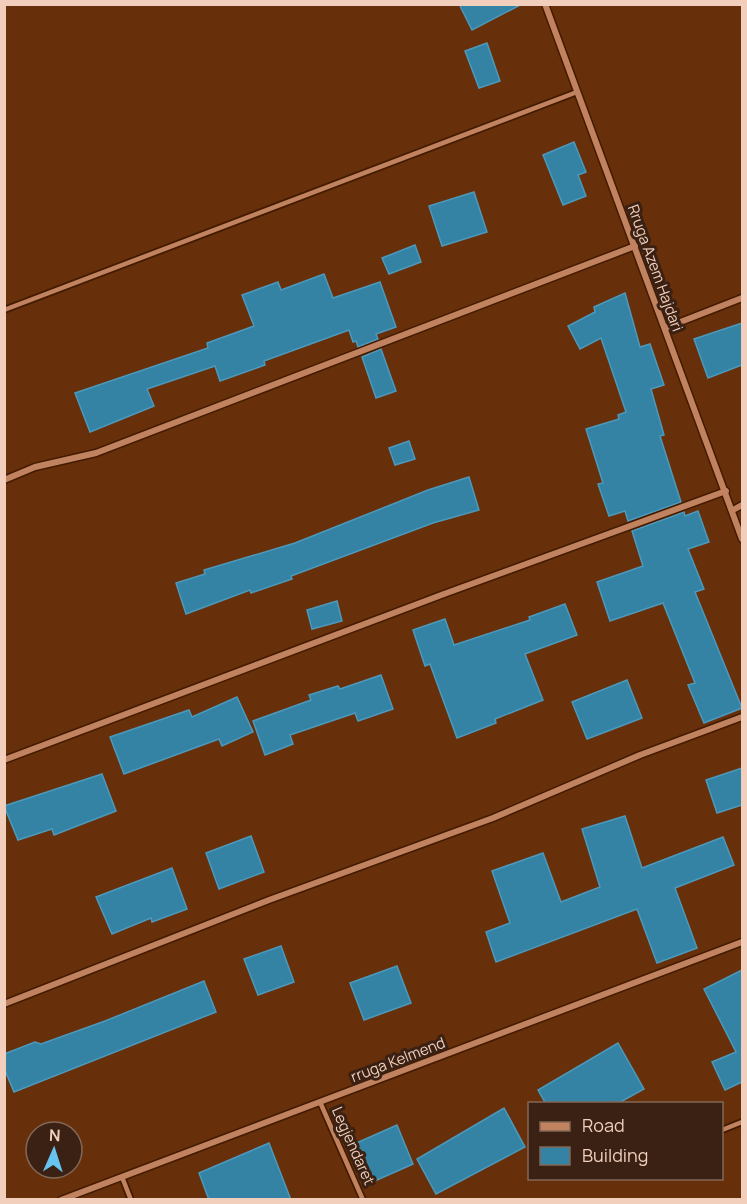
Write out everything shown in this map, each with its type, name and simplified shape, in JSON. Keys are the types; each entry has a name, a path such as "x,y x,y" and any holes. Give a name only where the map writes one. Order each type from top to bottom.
{"street":[{"name":"Rruga Azem Hajdari","path":"544,4 742,539"},
{"path":"4,480 35,467 96,453 635,246"},
{"path":"665,328 742,298"},
{"path":"4,760 433,598 726,491"},
{"path":"732,510 742,506"},
{"path":"4,1004 269,900 493,818 640,755 742,717"},
{"name":"rruga Kelmend","path":"62,1200 742,942"}],"lane":[{"path":"4,309 577,92"},
{"name":"Legjendaret","path":"320,1102 363,1200"},
{"path":"723,1131 742,1122"},
{"path":"122,1178 131,1200"}],"building":[{"path":"459,4 522,4 472,30"},
{"path":"487,43 500,81 479,88 465,51"},
{"path":"574,142 586,172 578,175 586,196 563,205 543,155"},
{"path":"474,192 487,232 442,246 429,206"},
{"path":"415,245 421,262 389,274 382,258"},
{"path":"324,274 333,298 380,282 396,327 376,334 378,339 358,347 356,341 353,342 349,330 264,361 265,365 220,381 215,366 147,389 154,406 90,432 75,393 208,348 207,343 254,326 242,295 278,282 281,290"},
{"path":"625,293 640,347 650,344 664,385 651,389 664,435 660,436 681,502 628,521 625,511 609,516 598,484 603,483 586,429 619,419 618,415 626,412 601,338 580,349 568,326 595,312 594,307"},
{"path":"742,323 742,365 708,378 694,339"},
{"path":"381,349 396,391 376,398 362,357"},
{"path":"409,441 415,459 395,465 389,448"},
{"path":"469,477 479,510 433,523 291,576 292,579 251,593 250,590 186,614 176,583 205,574 204,570 295,543 428,490"},
{"path":"698,511 709,542 688,549 704,589 695,592 742,708 704,723 688,685 695,683 663,603 610,621 597,582 643,566 632,531 684,512 685,516"},
{"path":"337,601 342,621 312,629 307,610"},
{"path":"565,604 577,635 525,654 543,700 495,719 496,723 457,738 430,664 425,666 413,630 445,619 454,645 530,620 529,617"},
{"path":"381,675 393,709 358,721 355,713 290,735 293,744 265,755 253,721 311,700 309,695 338,686 340,689"},
{"path":"627,680 642,718 587,739 572,702"},
{"path":"237,697 253,732 222,746 219,739 124,774 110,737 189,710 192,717"},
{"path":"742,768 742,805 717,813 706,780"},
{"path":"102,774 116,811 54,835 52,829 18,840 4,806"},
{"path":"625,816 642,868 723,837 734,865 675,888 697,948 657,963 637,909 496,962 486,932 510,923 492,871 543,853 561,902 600,887 582,829"},
{"path":"251,836 264,872 219,889 206,853"},
{"path":"172,868 187,909 152,922 151,918 112,934 96,897"},
{"path":"281,946 294,982 258,995 244,959"},
{"path":"397,966 411,1003 364,1020 350,983"},
{"path":"742,970 742,1082 725,1090 712,1062 736,1052 704,989"},
{"path":"204,981 216,1012 14,1092 4,1068 4,1054 35,1042 41,1044 105,1021"},
{"path":"618,1043 644,1089 621,1102 545,1102 538,1090"},
{"path":"504,1108 525,1147 436,1194 417,1159"},
{"path":"397,1125 413,1164 368,1184 352,1145"},
{"path":"269,1143 291,1200 209,1200 199,1173"}]}
